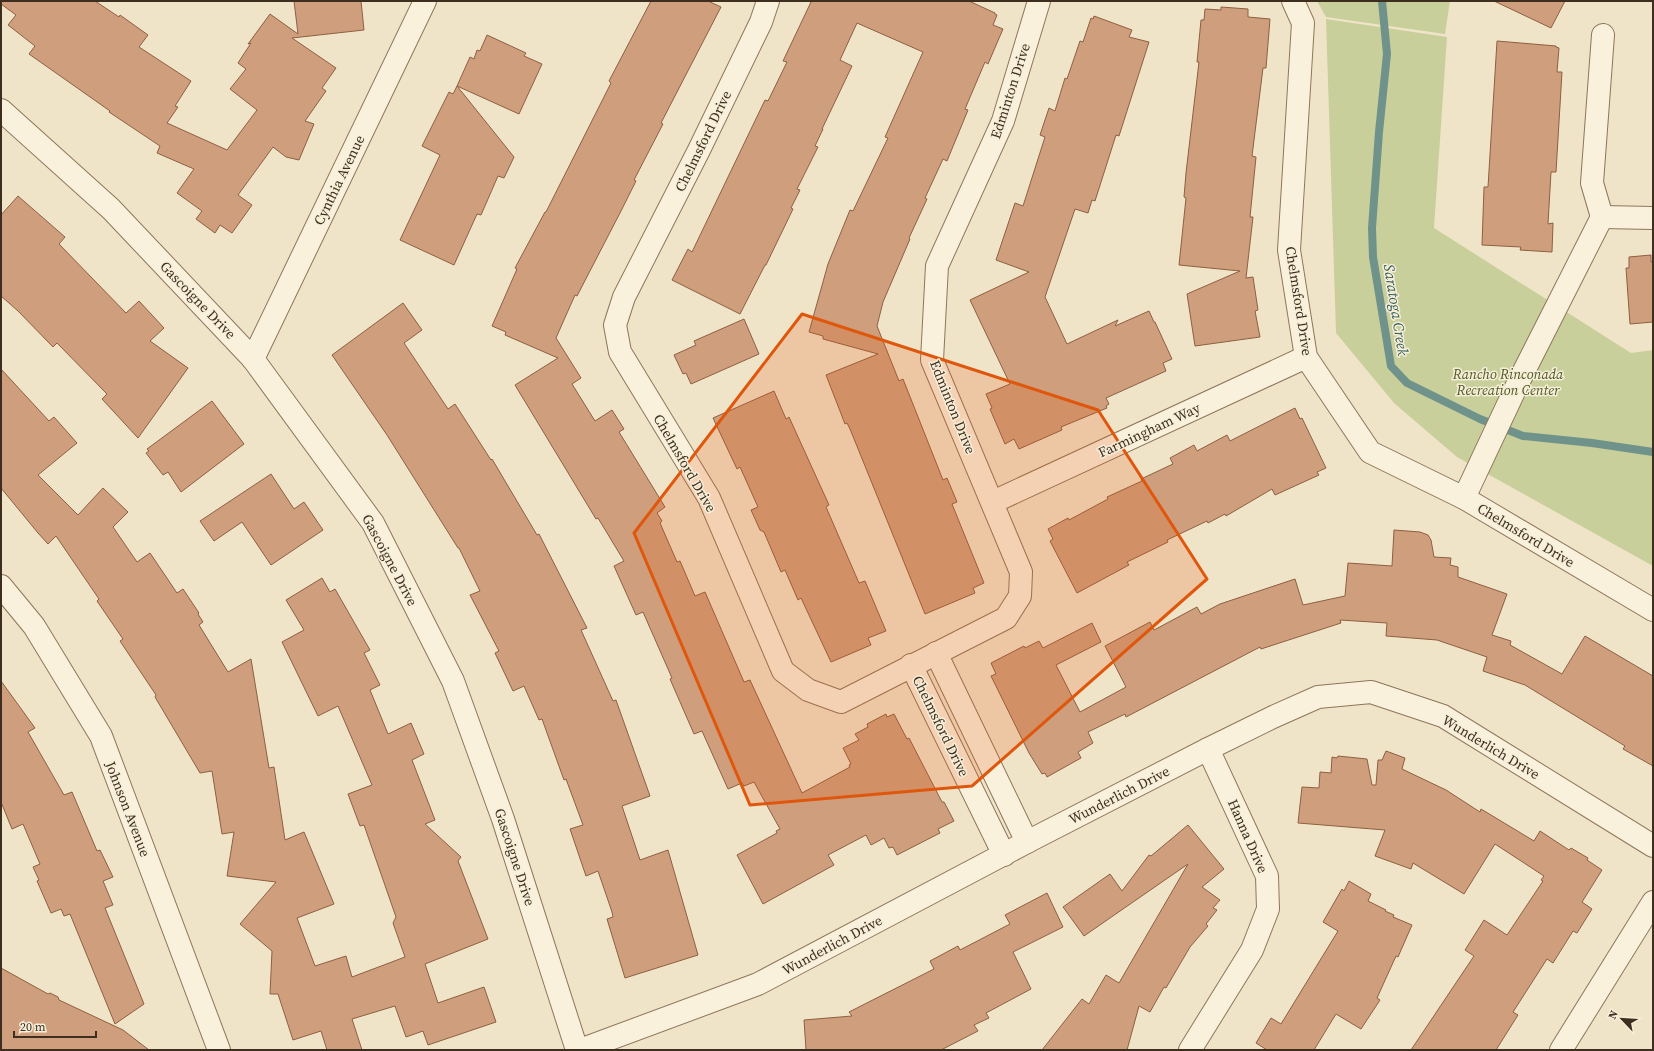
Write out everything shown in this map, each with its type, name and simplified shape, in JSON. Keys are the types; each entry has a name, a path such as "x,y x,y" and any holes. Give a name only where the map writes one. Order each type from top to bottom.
{"street":[{"name":"Cynthia Avenue","path":"253,359 424,1"},
{"name":"Chelmsford Drive","path":"768,1 761,22 699,150 624,297 615,325 620,352 709,498 783,671 808,690 841,702 911,665 1004,855"},
{"name":"Edminton Drive","path":"911,665 1006,618 1020,596 1021,572 993,502 932,360 937,266 1003,121 1039,1"},
{"name":"Chelmsford Drive","path":"1293,1 1303,23 1289,250 1306,357 1370,452 1464,498 1653,610"},
{"path":"1464,498 1520,381 1602,217 1592,183 1603,36"},
{"name":"Gascoigne Drive","path":"1,110 112,209 253,359 373,523 453,681 503,819 576,1050"},
{"path":"1602,217 1653,218"},
{"name":"Farmingham Way","path":"993,502 1306,357"},
{"name":"Johnson Avenue","path":"1,586 34,626 100,736 219,1050"},
{"name":"Chelmsford Drive","path":"936,653 1027,842"},
{"name":"Wunderlich Drive","path":"580,1050 758,984 1027,842 1208,749 1318,697 1371,692 1443,716 1653,846"},
{"name":"Hanna Drive","path":"1190,1050 1252,950 1268,909 1267,876 1208,749"},
{"path":"1561,1050 1653,902"}],"highlighted area":[{"path":"802,314 1098,410 1207,579 972,786 750,805 634,533"}],"green space":[{"path":"1317,1 1450,1 1445,34 1326,17"},
{"name":"Rancho Rinconada Recreation Center","path":"1326,19 1447,37 1434,228 1631,353 1653,350 1653,566 1457,457 1394,403 1336,333"}],"building":[{"path":"1,1 95,1 119,17 120,15 148,35 139,47 191,81 175,106 178,107 167,123 227,150 257,110 230,89 246,69 238,63 251,43 248,44 270,14 298,34 294,1 361,1 364,30 292,38 336,68 322,88 326,91 305,121 314,124 299,160 286,157 273,147 238,195 252,205 232,233 220,225 215,233 196,219 202,211 177,193 194,169 157,153 160,146 109,112 110,111 29,54 35,46 8,25 16,15 1,4"},
{"path":"651,1 708,1 721,7 661,123 663,124 634,180 636,181 621,211 577,296 575,295 556,338 581,378 572,384 595,421 612,410 624,429 619,432 665,507 657,513 662,521 660,523 677,562 680,561 695,596 705,592 744,682 750,680 802,793 850,767 849,765 851,764 843,748 859,740 855,734 868,727 867,724 886,714 887,717 894,714 907,739 909,738 942,802 944,802 954,821 938,829 940,833 897,855 893,847 889,848 884,838 871,845 866,835 828,855 834,865 763,904 737,855 777,833 776,831 780,829 754,782 744,786 742,783 728,789 702,731 694,734 670,679 672,678 643,612 636,615 614,566 624,561 598,518 596,519 515,385 558,358 505,335 506,332 492,326 517,269 515,268 546,212 611,83 609,81"},
{"path":"808,1 969,1 995,13 997,15 993,25 1003,29 988,64 985,62 965,109 968,110 947,161 943,159 925,198 927,199 909,238 910,239 883,302 877,326 899,381 903,379 943,480 947,478 957,502 952,504 984,583 973,588 975,593 925,614 850,429 847,423 845,424 826,375 878,354 823,339 823,336 809,332 828,264 850,210 853,211 888,138 885,137 923,52 857,23 840,60 852,66 822,129 815,146 818,147 797,189 800,190 791,208 793,209 740,314 672,280 688,249 692,252 765,100 768,101 787,62 783,61 811,2"},
{"path":"1494,1 1565,1 1551,28"},
{"path":"1221,7 1248,9 1248,17 1270,19 1266,68 1263,68 1252,156 1256,157 1250,217 1253,217 1246,278 1253,277 1258,310 1255,311 1260,337 1195,346 1187,294 1240,271 1179,265 1186,198 1184,197 1186,173 1199,62 1197,62 1201,20 1204,20 1205,9 1221,10"},
{"path":"1094,16 1132,30 1129,37 1149,42 1119,136 1116,135 1095,201 1092,200 1088,213 1075,209 1045,297 1067,344 1118,320 1115,326 1149,311 1172,359 1163,363 1166,371 1106,398 1109,404 1106,406 1107,408 1061,427 1062,430 1019,449 1014,439 1005,444 990,409 992,408 986,394 1010,384 970,300 1029,272 996,260 1015,203 1023,206 1045,137 1040,135 1049,108 1055,111 1065,78 1067,79 1080,41 1083,42 1091,18 1093,19"},
{"path":"487,35 526,53 524,56 542,64 519,114 457,86 470,57 474,59 477,50 480,51"},
{"path":"1497,41 1556,46 1559,48 1557,72 1562,72 1556,172 1551,172 1548,224 1553,223 1552,252 1520,250 1521,247 1482,245 1484,187 1488,187"},
{"path":"457,86 514,157 504,178 498,176 481,215 477,214 454,265 400,240 440,155 422,146 449,92 453,94"},
{"path":"18,196 65,237 59,244 126,313 139,301 164,328 150,341 188,368 138,438 102,399 107,394 57,343 53,347 1,296 1,215"},
{"path":"1651,255 1651,262 1653,262 1653,322 1630,324 1626,268 1629,268 1629,257"},
{"path":"403,303 422,330 404,343 448,409 455,404 491,460 492,459 537,535 539,534 587,628 581,630 613,701 616,700 650,796 622,806 640,860 668,850 698,955 625,978 607,919 613,917 612,912 598,871 586,876 570,829 583,825 566,779 564,780 542,719 539,720 524,686 513,691 495,653 499,651 470,595 480,591 459,548 387,435 332,355"},
{"path":"744,319 759,354 691,384 686,373 683,374 674,355 696,345 694,341"},
{"path":"1,369 49,421 54,417 77,443 38,475 78,515 103,488 128,512 113,527 137,562 150,553 177,593 183,589 199,613 198,614 203,622 199,625 228,672 251,659 269,768 274,767 285,840 304,832 334,904 297,918 315,966 346,956 352,977 405,957 393,923 396,917 364,825 360,826 348,794 372,785 338,706 318,716 282,642 304,630 286,600 322,578 330,592 335,589 370,650 364,653 380,685 370,690 388,734 411,723 424,754 412,760 435,820 425,824 461,857 458,861 488,939 425,964 438,1003 484,987 496,1022 428,1045 423,1031 406,1037 395,1006 352,1019 362,1050 327,1050 321,1031 293,1040 278,994 270,994 272,951 240,924 276,882 227,876 234,832 222,834 212,771 200,773 155,697 156,695 120,641 123,639 97,601 99,599 56,536 48,544 1,488"},
{"path":"774,391 786,419 789,417 829,505 826,507 859,583 865,581 886,631 868,638 871,645 831,662 801,598 798,600 785,570 781,572 764,532 760,530 751,510 758,507 740,467 737,469 713,418"},
{"path":"212,401 244,444 181,492 168,472 163,475 146,453 149,451 147,449"},
{"path":"1295,408 1300,419 1302,418 1326,468 1317,472 1319,475 1275,495 1272,489 1226,516 1225,514 1208,523 1207,521 1167,540 1168,542 1127,562 1129,565 1077,593 1050,541 1053,539 1048,529 1068,518 1069,520 1108,499 1107,497 1142,481 1141,479 1173,464 1170,458 1194,445 1197,451 1227,435 1230,441"},
{"path":"271,474 294,509 304,502 323,530 271,565 242,522 214,541 200,521"},
{"path":"1394,530 1420,532 1428,535 1431,540 1434,557 1451,558 1450,565 1458,567 1458,577 1507,594 1492,635 1511,641 1510,645 1562,674 1585,636 1653,676 1653,766 1623,749 1625,746 1525,685 1483,671 1487,657 1437,640 1386,636 1387,623 1340,620 1341,623 1261,649 1260,647 1126,717 1125,714 1088,732 1093,743 1078,752 1081,758 1047,777 1045,773 1042,774 1029,753 991,676 996,674 991,663 1024,646 1025,648 1039,641 1043,648 1092,623 1101,642 1056,665 1080,712 1126,687 1105,646 1150,622 1154,630 1197,607 1201,614 1220,604 1295,579 1303,605 1345,596 1348,563 1392,566"},
{"path":"1,681 35,728 28,732 64,795 72,792 97,851 100,850 113,877 103,881 113,905 105,908 144,1004 115,1024 70,914 64,916 61,909 51,913 37,881 39,880 33,867 40,864 23,824 12,829 1,802"},
{"path":"1386,751 1405,758 1402,769 1446,790 1480,812 1481,809 1534,841 1540,831 1569,850 1571,848 1588,858 1587,860 1602,870 1582,902 1592,909 1577,933 1573,931 1553,963 1547,959 1513,1012 1518,1015 1496,1050 1411,1050 1474,956 1465,950 1484,920 1507,935 1543,881 1541,880 1544,876 1495,844 1464,894 1413,863 1411,869 1375,856 1385,830 1298,823 1302,787 1319,788 1320,772 1331,773 1332,757 1337,758 1338,756 1367,759 1372,785 1376,785 1378,760 1382,760"},
{"path":"1188,825 1224,869 1202,887 1220,900 1213,908 1217,910 1206,924 1208,926 1190,947 1150,1012 1139,1006 1127,1050 1042,1050 1082,999 1089,1004 1106,975 1119,983 1188,864 1084,936 1063,907 1110,874 1122,891 1149,855 1151,856"},
{"path":"1349,881 1371,894 1368,901 1394,915 1393,917 1412,925 1398,957 1396,956 1377,998 1380,1000 1361,1029 1336,1014 1314,1050 1267,1050 1256,1043 1271,1018 1281,1024 1338,931 1323,922 1342,889 1344,891"},
{"path":"1047,893 1063,927 1013,952 1031,989 986,1013 989,1018 974,1025 978,1031 941,1050 806,1050 804,1020 852,1016 849,1012 934,969 930,961 958,946 960,950 1010,924 1005,915"},
{"path":"1,968 48,994 50,993 58,997 59,1000 123,1030 149,1050 1,1050"}],"waterway":[{"name":"Saratoga Creek","path":"1382,1 1387,54 1379,132 1372,228 1373,257 1391,366 1407,383 1480,419 1523,436 1592,443 1653,452"}]}
